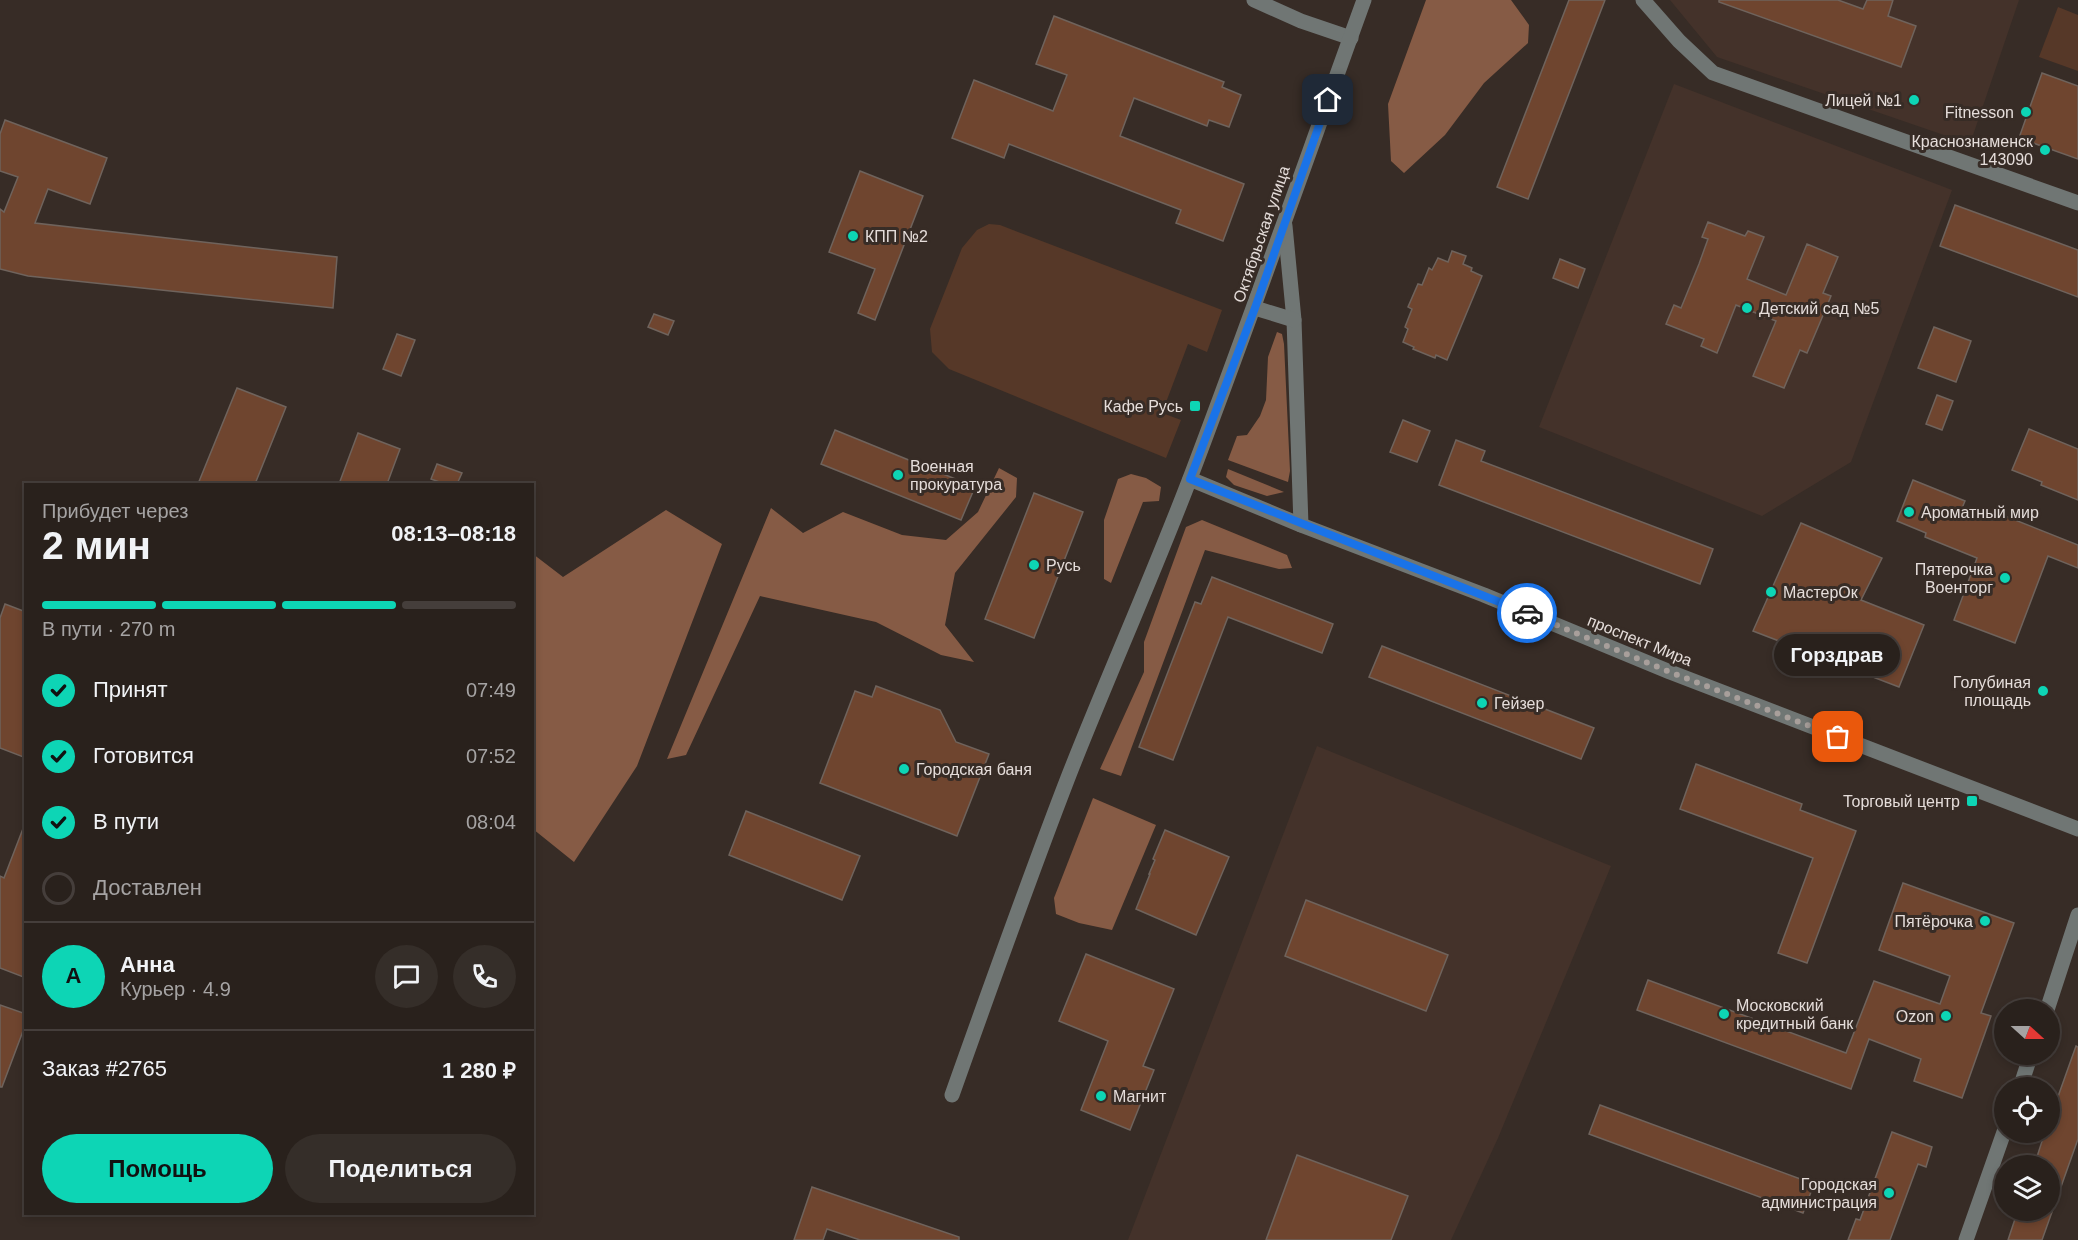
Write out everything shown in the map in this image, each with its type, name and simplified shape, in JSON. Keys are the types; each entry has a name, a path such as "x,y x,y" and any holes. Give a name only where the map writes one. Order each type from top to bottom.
{"street":[{"path":"1254,0 1301,21 1351,38"},
{"name":"Октябрьская улица","path":"952,1095 990,986 1070,774 1190,479 1255,308 1364,0"},
{"path":"1643,0 1679,41 1713,73 2078,203"},
{"path":"1285,220 1294,320 1302,525"},
{"path":"1255,308 1294,320"},
{"name":"проспект Мира","path":"1190,479 1484,595 1670,672 2078,829"},
{"path":"2051,999 2078,915"},
{"path":"1966,1240 2000,1143"}],"shaded area":[{"path":"1426,0 1511,0 1529,25 1528,43 1484,83 1445,135 1404,173 1391,161 1388,104"},
{"name":"Лицей №1","path":"1670,0 2019,0 1970,144 1717,57"},
{"path":"2058,7 2078,15 2078,71 2039,57"},
{"name":"Детский сад №5","path":"1674,84 1952,190 1851,462 1762,516 1539,427"},
{"path":"989,224 1000,225 1222,310 1207,352 1188,344 1162,413 1181,420 1166,458 949,369 932,352 930,329 962,248 977,230"},
{"path":"1277,332 1282,334 1284,344 1290,471 1288,482 1228,460 1237,436 1247,435 1260,416 1266,400 1268,357"},
{"path":"999,468 1017,478 1016,497 955,573 945,625 974,662 941,655 876,622 760,596 686,755 667,759 771,508 803,533 843,512 902,535 946,540 978,512"},
{"path":"1228,469 1284,492 1267,496 1234,485 1226,477"},
{"path":"1131,474 1146,478 1161,487 1159,501 1143,502 1111,583 1104,579 1104,520 1118,479"},
{"path":"666,510 722,544 637,766 574,862 534,830 534,555 563,577"},
{"path":"1202,520 1287,555 1292,568 1279,569 1205,550 1121,776 1100,769 1144,672 1144,642 1186,527"},
{"path":"1317,746 1611,866 1498,1138 1451,1240 1128,1240"},
{"path":"1093,798 1156,825 1112,930 1079,923 1056,914 1054,898"}],"building":[{"path":"1569,0 1605,0 1528,199 1497,187"},
{"path":"1719,0 1838,0 1863,9 1867,0 1893,0 1888,16 1916,26 1901,67 1719,2"},
{"path":"1054,16 1224,82 1222,87 1241,95 1229,127 1209,120 1207,126 1134,98 1120,136 1244,184 1223,241 1176,223 1181,210 1009,144 1004,158 952,138 974,80 1053,111 1067,75 1036,64"},
{"path":"2042,73 2078,86 2078,159 2019,138"},
{"path":"5,120 107,158 90,204 48,189 35,223 337,257 333,308 28,276 0,269 0,209 4,212 18,177 0,171 0,134"},
{"name":"КПП №2","path":"860,171 923,196 875,320 858,313 875,269 829,252"},
{"path":"1955,205 2078,250 2078,297 1940,246"},
{"path":"1708,222 1745,236 1748,231 1764,237 1747,279 1786,295 1807,244 1838,257 1823,293 1831,296 1824,313 1807,353 1800,350 1784,388 1753,376 1776,321 1736,305 1717,353 1701,346 1704,339 1666,324 1674,305 1681,308 1708,239 1702,237"},
{"path":"1452,251 1466,256 1463,264 1482,276 1447,360 1413,349 1414,347 1403,342 1408,329 1405,327 1412,309 1408,307 1418,284 1422,285 1429,268 1432,270 1438,258 1448,262"},
{"path":"1560,259 1585,269 1578,288 1553,278"},
{"path":"654,314 674,321 668,335 648,327"},
{"path":"1934,327 1971,341 1956,382 1918,368"},
{"path":"397,334 415,340 401,376 383,369"},
{"path":"237,388 286,407 255,483 198,483"},
{"path":"1937,395 1953,401 1942,430 1926,424"},
{"path":"1403,420 1430,431 1417,462 1390,452"},
{"path":"2029,429 2078,449 2078,500 2012,470"},
{"name":"Военная прокуратура","path":"835,430 975,487 961,520 821,464"},
{"path":"358,433 400,449 387,483 339,483"},
{"path":"1456,440 1485,451 1481,461 1713,549 1700,584 1439,485"},
{"path":"437,464 462,473 457,483 442,483 431,479"},
{"name":"Пятерочка Военторг","path":"1913,480 1965,501 1962,508 1992,520 1995,512 2078,545 2078,568 2048,556 2015,643 1954,620 1977,558 1925,537 1926,533 1897,521"},
{"name":"Русь","path":"1034,493 1083,512 1034,638 985,619"},
{"path":"1801,523 1882,558 1861,600 1924,625 1899,687 1753,631"},
{"path":"1212,577 1333,624 1322,653 1228,617 1173,760 1139,747 1195,602 1201,604"},
{"path":"5,604 24,611 24,757 0,748 0,618"},
{"name":"Гейзер","path":"1382,646 1594,728 1581,759 1369,677"},
{"name":"Городская баня","path":"876,686 940,710 956,742 989,754 957,836 820,783 855,691 872,697"},
{"path":"1696,764 1802,804 1800,810 1856,831 1807,963 1778,953 1813,858 1680,809"},
{"path":"746,811 860,856 842,900 729,855"},
{"path":"24,826 24,977 0,968 0,876 4,878"},
{"path":"1165,830 1229,857 1196,935 1136,909"},
{"path":"1903,883 2014,923 1981,1013 1991,1016 1962,1098 1914,1081 1921,1059 1869,1039 1851,1089 1637,1010 1648,980 1846,1053 1874,981 1940,1004 1950,976 1879,950"},
{"path":"1306,900 1448,955 1426,1011 1285,956"},
{"path":"1086,954 1174,989 1143,1066 1154,1070 1130,1130 1081,1110 1108,1041 1059,1021"},
{"path":"0,1005 24,1013 24,1028 2,1087 0,1087"},
{"path":"2076,1046 2078,1047 2078,1139 2060,1190 2060,1155 2038,1155 2041,1143 2060,1143 2060,1091"},
{"path":"1600,1105 1814,1184 1803,1213 1589,1134"},
{"name":"Городская администрация","path":"1892,1132 1932,1147 1926,1167 1918,1164 1890,1240 1848,1240 1856,1219 1860,1220"},
{"path":"1297,1155 1408,1196 1391,1240 1266,1240"},
{"path":"812,1187 959,1237 959,1240 860,1240 827,1229 823,1240 794,1240"},
{"path":"2014,1221 2049,1221 2042,1240 2008,1240"}],"way so far":[{"path":"1527,613 1670,672 1838,737"}],"place":[{"name":"Лицей №1","path":"1914,100"},
{"name":"Fitnesson","path":"2026,112"},
{"name":"Краснознаменск 143090","path":"2045,150"},
{"name":"КПП №2","path":"853,236"},
{"name":"Детский сад №5","path":"1747,308"},
{"name":"Кафе Русь","path":"1195,406"},
{"name":"Военная прокуратура","path":"898,475"},
{"name":"Ароматный мир","path":"1909,512"},
{"name":"Русь","path":"1034,565"},
{"name":"Пятерочка Военторг","path":"2005,578"},
{"name":"МастерОк","path":"1771,592"},
{"name":"Голубиная площадь","path":"2043,691"},
{"name":"Гейзер","path":"1482,703"},
{"name":"Горздрав","path":"1838,737"},
{"name":"Городская баня","path":"904,769"},
{"name":"Торговый центр","path":"1972,801"},
{"name":"Пятёрочка","path":"1985,921"},
{"name":"Московский кредитный банк","path":"1724,1014"},
{"name":"Ozon","path":"1946,1016"},
{"name":"Магнит","path":"1101,1096"},
{"name":"Городская администрация","path":"1889,1193"}],"route":[{"path":"1328,100 1255,308 1190,479 1527,613"}]}
